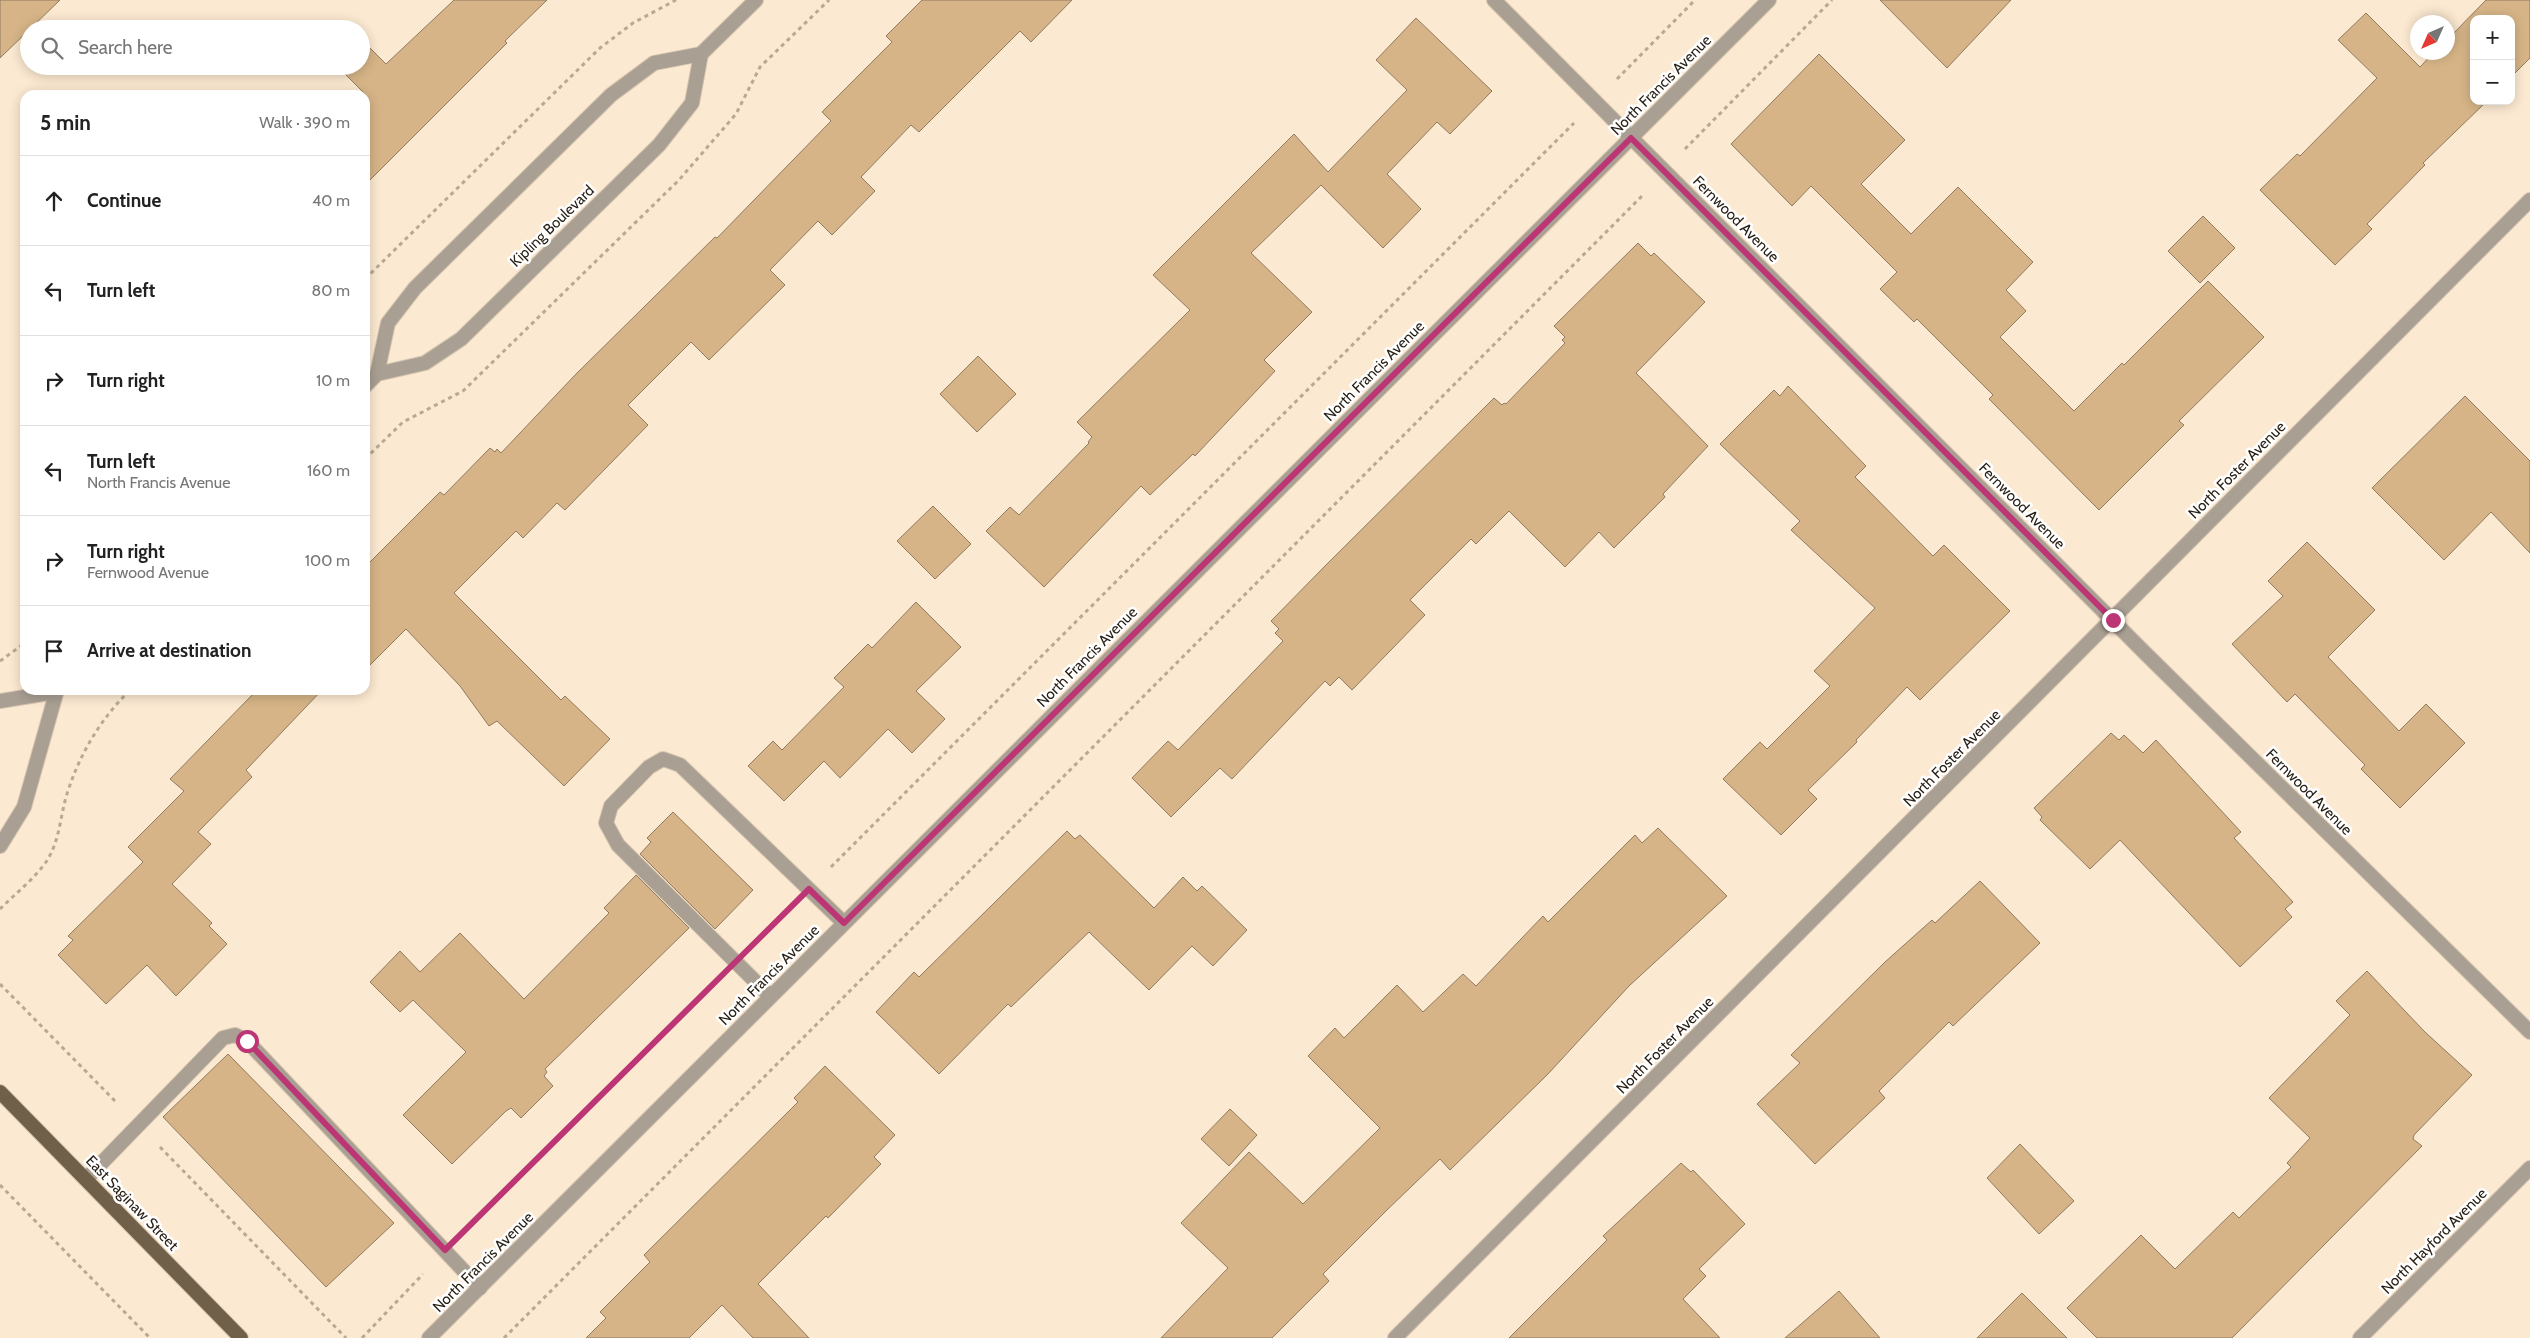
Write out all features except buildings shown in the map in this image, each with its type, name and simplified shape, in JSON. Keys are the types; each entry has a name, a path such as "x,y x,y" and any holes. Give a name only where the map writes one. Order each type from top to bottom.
{"main road":[{"name":"East Saginaw Street","path":"0,1092 241,1338"}],"street":[{"path":"370,381 377,374 388,323 415,288 611,96 654,63 701,54 756,0"},
{"name":"Fernwood Avenue","path":"1494,0 2113,620 2530,1032"},
{"name":"North Francis Avenue","path":"429,1338 1769,0"},
{"name":"Kipling Boulevard","path":"377,374 425,364 460,339 659,145 692,103 701,54"},
{"name":"North Foster Avenue","path":"1395,1338 2530,200"},
{"path":"0,701 34,695"},
{"path":"0,846 24,807 55,695"},
{"path":"770,996 618,845 606,823 611,806 649,767 663,759 680,765 844,923"},
{"path":"86,1179 224,1038 235,1035 247,1041 480,1288"},
{"name":"North Hayford Avenue","path":"2360,1338 2530,1168"}],"path":[{"path":"370,274 600,48 633,23 676,0"},
{"path":"362,1338 445,1250 737,962 1695,0"},
{"path":"504,1338 1666,172 1694,138 1832,0"},
{"path":"0,661 20,647"},
{"path":"0,909 46,862 60,828 66,799 78,762 107,713 125,695"},
{"path":"0,984 346,1338"},
{"path":"0,1185 150,1338"}],"route":[{"path":"247,1041 445,1250 809,889 844,923 1631,138 2113,620"}]}
